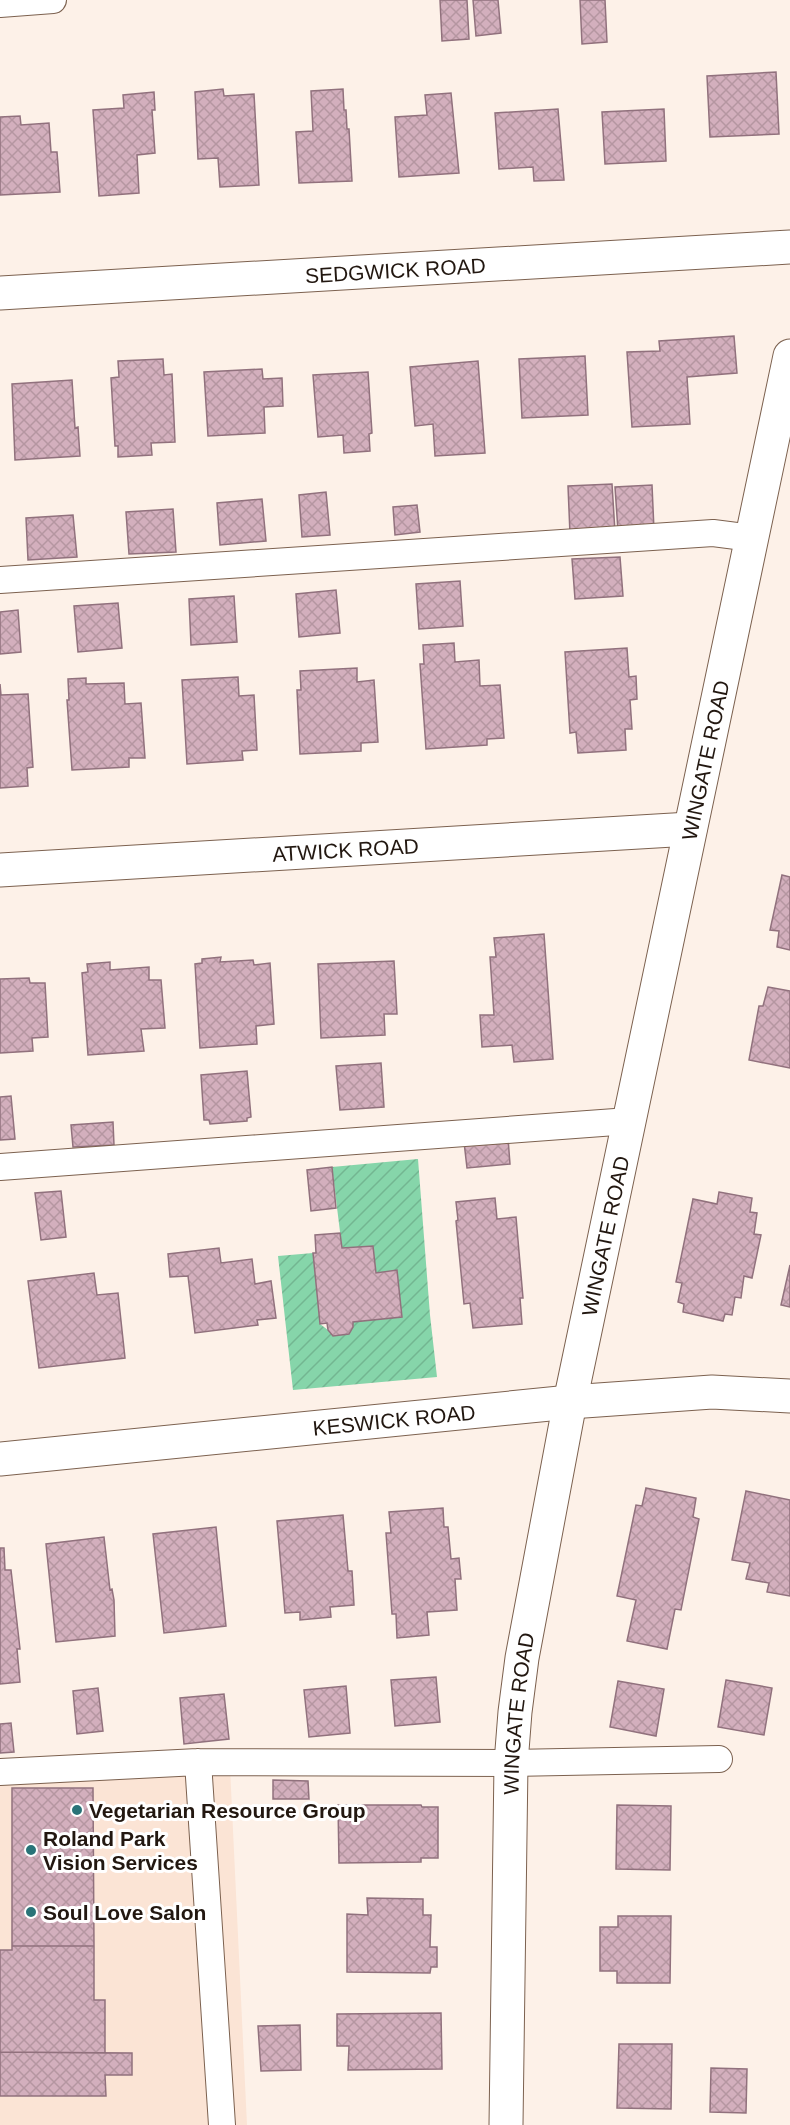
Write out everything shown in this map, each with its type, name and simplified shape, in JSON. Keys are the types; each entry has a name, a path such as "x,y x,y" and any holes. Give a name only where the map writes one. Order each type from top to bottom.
{"street":[{"name":"SEDGWICK ROAD","path":"0,293 790,247"},
{"name":"WINGATE ROAD","path":"506,2125 511,1763 522,1658 570,1402 790,356"},
{"name":"ATWICK ROAD","path":"0,870 690,829"},
{"name":"KESWICK ROAD","path":"0,1459 570,1402 712,1392 790,1396"}],"lane":[{"path":"0,4 52,0"},
{"path":"0,580 713,533 752,538"},
{"path":"0,1167 629,1121"},
{"path":"0,1772 198,1762 511,1763 719,1759"},
{"path":"198,1762 222,2125"}],"shaded area":[{"path":"230,1767 247,2125 0,2125 0,1775"}],"green space":[{"path":"418,1159 437,1377 293,1390 278,1256 313,1253 320,1324 328,1330 353,1322 402,1317 397,1270 376,1273 373,1246 342,1248 332,1167"}],"building":[{"path":"440,0 467,0 469,39 442,41"},
{"path":"473,0 498,0 501,33 476,36"},
{"path":"580,0 605,0 607,42 582,44"},
{"path":"776,72 779,134 710,137 707,76"},
{"path":"223,89 224,96 254,94 259,185 220,187 218,158 198,159 195,92"},
{"path":"343,89 344,110 346,110 347,129 349,129 352,181 299,183 296,132 313,131 311,91"},
{"path":"154,92 155,110 152,110 155,153 137,155 139,193 99,196 93,110 124,108 123,95"},
{"path":"451,93 459,173 399,177 395,117 427,115 425,95"},
{"path":"558,109 564,180 534,181 533,167 499,169 495,113"},
{"path":"664,109 666,161 605,164 602,112"},
{"path":"20,116 21,125 49,123 51,152 57,152 60,192 0,195 0,117"},
{"path":"734,336 737,373 687,377 690,424 632,427 627,352 660,351 659,341"},
{"path":"585,356 588,415 522,418 519,359"},
{"path":"163,359 164,375 172,374 175,442 151,443 152,455 118,457 118,446 115,446 111,378 119,377 118,361"},
{"path":"478,361 485,453 435,456 433,424 415,426 410,367"},
{"path":"262,369 263,379 282,378 283,406 264,407 265,433 208,436 204,372"},
{"path":"368,372 372,433 369,434 370,451 344,453 343,435 318,437 313,375"},
{"path":"72,380 75,428 78,427 80,456 15,460 12,384"},
{"path":"612,484 615,532 570,534 568,486"},
{"path":"652,485 654,530 618,531 615,487"},
{"path":"326,492 330,535 302,537 299,495"},
{"path":"262,499 266,541 220,545 217,503"},
{"path":"417,505 420,532 395,535 393,507"},
{"path":"173,509 176,552 129,554 126,512"},
{"path":"73,515 77,557 28,560 26,518"},
{"path":"620,557 623,596 575,599 572,559"},
{"path":"460,581 463,626 419,629 416,584"},
{"path":"336,590 340,633 299,637 296,594"},
{"path":"234,596 237,642 191,645 189,599"},
{"path":"118,603 122,648 78,652 74,606"},
{"path":"18,610 21,652 0,654 0,612"},
{"path":"454,643 455,662 479,660 480,686 500,685 504,738 487,739 487,745 426,749 420,664 424,664 423,645"},
{"path":"627,648 629,677 636,676 637,699 630,700 632,729 625,729 626,750 578,753 576,732 570,733 565,652"},
{"path":"357,668 357,682 374,680 378,742 361,743 361,751 300,754 297,690 301,690 300,671"},
{"path":"238,677 239,696 254,695 257,750 242,751 243,760 187,764 182,680"},
{"path":"86,678 86,684 124,683 125,704 141,703 145,758 129,758 129,767 72,770 67,700 69,700 68,679"},
{"path":"0,684 1,695 28,694 33,767 27,768 28,786 0,788"},
{"path":"782,875 790,877 790,950 777,947 779,931 770,930"},
{"path":"544,934 553,1059 514,1062 512,1045 482,1047 480,1015 494,1015 490,957 496,957 494,938"},
{"path":"221,957 220,962 253,960 254,965 270,963 274,1024 256,1026 257,1044 200,1048 195,964 202,963 202,959"},
{"path":"394,961 397,1014 384,1014 385,1035 321,1038 318,964"},
{"path":"110,962 110,970 149,967 149,980 161,980 165,1028 141,1029 144,1051 88,1055 82,973 88,972 87,964"},
{"path":"29,978 30,983 45,983 48,1037 32,1038 33,1051 0,1053 0,979"},
{"path":"768,987 790,991 790,1068 749,1060 759,1006 763,1006"},
{"path":"381,1063 384,1107 340,1110 336,1066"},
{"path":"247,1071 251,1117 247,1118 247,1121 210,1124 209,1120 204,1120 201,1075"},
{"path":"11,1096 15,1139 0,1140 0,1097"},
{"path":"113,1122 114,1145 73,1147 71,1125"},
{"path":"508,1138 510,1164 467,1168 464,1142"},
{"path":"332,1167 336,1208 311,1211 307,1170"},
{"path":"61,1191 66,1237 41,1240 35,1193"},
{"path":"719,1192 752,1198 750,1212 757,1213 754,1234 761,1235 752,1278 744,1276 741,1298 735,1297 732,1315 725,1314 723,1321 683,1312 684,1304 678,1302 682,1283 676,1282 693,1199 717,1204"},
{"path":"495,1198 497,1219 516,1217 523,1298 520,1298 522,1324 473,1328 470,1303 464,1304 456,1202"},
{"path":"340,1233 342,1248 373,1246 376,1273 397,1270 402,1317 353,1322 349,1334 333,1336 328,1330 327,1323 320,1324 313,1253 316,1253 315,1235"},
{"path":"219,1248 221,1263 252,1259 255,1284 271,1281 276,1318 257,1320 258,1325 195,1333 188,1276 170,1277 168,1254"},
{"path":"790,1265 790,1307 781,1305"},
{"path":"94,1273 97,1295 118,1293 125,1358 39,1368 28,1281"},
{"path":"646,1488 696,1498 693,1517 699,1519 681,1610 675,1609 667,1649 627,1641 636,1600 617,1596 636,1505 642,1506"},
{"path":"746,1491 790,1500 790,1596 767,1592 769,1583 746,1579 750,1563 732,1560"},
{"path":"443,1508 444,1527 448,1527 451,1559 459,1558 461,1579 455,1579 457,1610 427,1612 429,1635 397,1638 396,1614 392,1614 386,1533 391,1533 389,1512"},
{"path":"343,1515 348,1571 352,1571 354,1605 330,1607 331,1617 300,1620 300,1612 285,1613 277,1521"},
{"path":"216,1527 226,1626 164,1633 153,1534"},
{"path":"104,1537 110,1590 112,1589 114,1600 115,1636 56,1642 46,1544"},
{"path":"0,1548 4,1548 5,1570 11,1570 20,1649 17,1649 20,1682 0,1684"},
{"path":"436,1677 440,1722 395,1726 391,1680"},
{"path":"726,1680 772,1688 764,1735 718,1727"},
{"path":"618,1681 664,1689 656,1736 610,1727"},
{"path":"346,1686 350,1733 309,1737 304,1690"},
{"path":"98,1688 103,1731 77,1734 73,1691"},
{"path":"224,1694 229,1739 184,1744 180,1698"},
{"path":"11,1723 14,1752 0,1753 0,1724"},
{"path":"273,1780 308,1781 309,1799 273,1799"},
{"path":"12,1788 93,1788 94,1946 12,1946"},
{"path":"338,1805 438,1807 438,1858 421,1858 421,1862 339,1863"},
{"path":"617,1805 671,1806 670,1870 616,1869"},
{"path":"367,1898 423,1899 423,1915 431,1915 430,1947 437,1947 437,1967 431,1967 430,1973 347,1972 347,1914 368,1915"},
{"path":"618,1916 671,1916 670,1983 617,1983 617,1971 600,1971 600,1927 618,1927"},
{"path":"12,1946 94,1946 94,2000 105,2000 105,2053 0,2052 0,1950 12,1950"},
{"path":"441,2013 442,2069 348,2070 349,2046 337,2046 337,2014"},
{"path":"300,2025 301,2070 261,2071 258,2026"},
{"path":"619,2044 672,2044 671,2109 617,2108"},
{"path":"0,2052 132,2053 132,2075 105,2075 106,2096 0,2096"},
{"path":"711,2068 747,2069 746,2113 710,2112"}],"place":[{"name":"Vegetarian Resource Group","path":"77,1810"},
{"name":"Roland Park Vision Services","path":"31,1850"},
{"name":"Soul Love Salon","path":"31,1912"}]}
